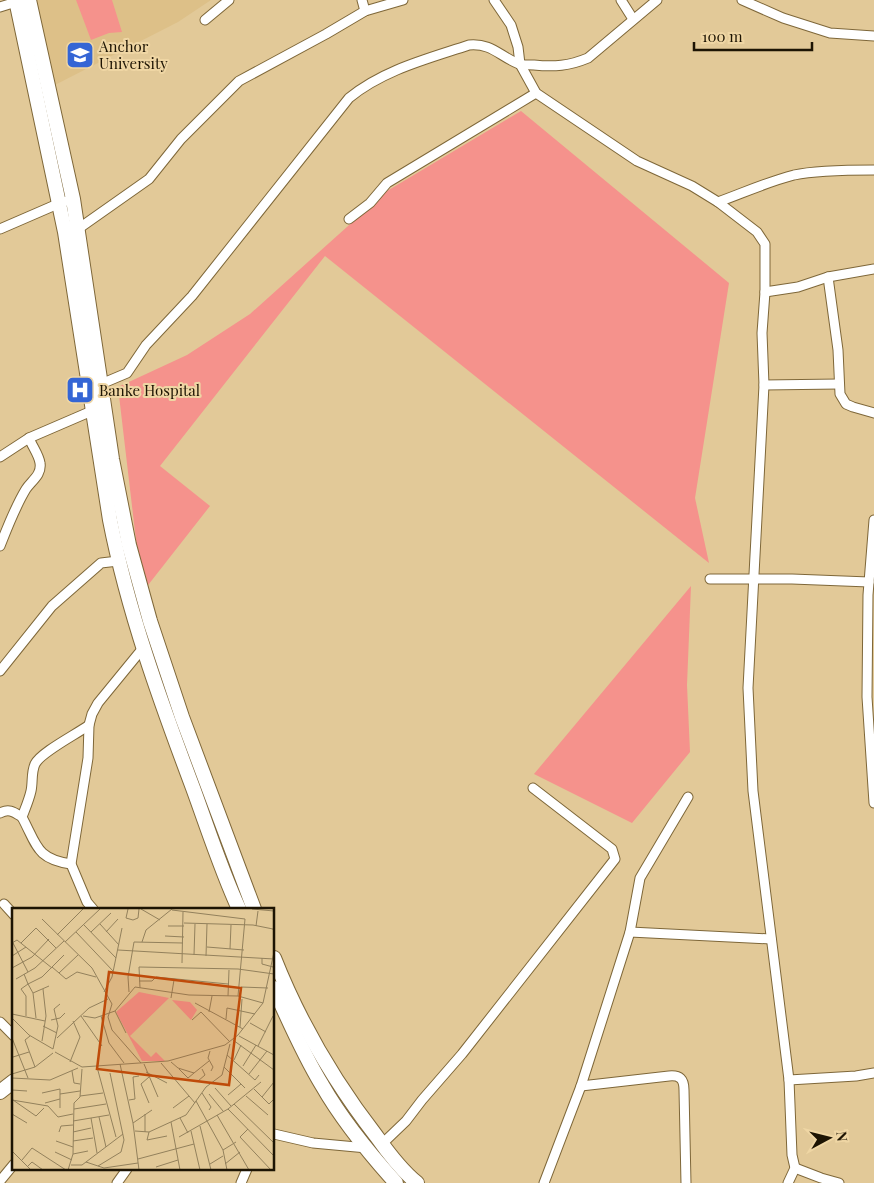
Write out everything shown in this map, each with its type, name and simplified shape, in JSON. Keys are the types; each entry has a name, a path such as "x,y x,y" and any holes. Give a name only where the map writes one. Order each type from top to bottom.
{"street":[{"path":"205,20 230,0"},
{"path":"362,0 365,11"},
{"path":"78,229 149,179 181,138 238,81 365,11 403,0"},
{"path":"494,0 511,25 518,47 520,64 536,93 636,161 692,186 718,202 757,232 765,244 765,292 762,333 764,385 748,688 749,730 753,791 789,1080 794,1168 788,1183"},
{"path":"621,0 633,19"},
{"path":"102,384 127,373 146,345 192,296 349,98 358,90 393,71 477,44 495,49 520,64 556,67 574,64 588,58 657,0"},
{"path":"742,0 783,18 830,33 874,36"},
{"path":"0,7 20,1 66,201 94,410 118,561 143,648 168,722 239,908"},
{"path":"349,219 370,203 386,183 536,93"},
{"path":"718,202 758,186 796,175 848,170 874,170"},
{"path":"0,229 66,201"},
{"path":"66,201 78,229 112,459 128,545 150,621 182,717 254,908"},
{"path":"765,292 798,287 828,277 874,269"},
{"path":"828,277 838,350 840,394 846,404 874,413"},
{"path":"764,385 840,384"},
{"path":"0,458 28,438 94,410"},
{"path":"0,546 12,514 27,487 39,472 40,463 28,438"},
{"path":"874,520 869,582 871,595 874,803"},
{"path":"1,668 52,606 101,563 118,561"},
{"path":"710,580 869,582"},
{"path":"91,908 71,864 88,758 89,725 98,702 143,648"},
{"path":"22,817 31,792 32,774 36,762 56,745 74,736 89,725"},
{"path":"382,1144 406,1121 462,1054 615,859 612,849 534,788"},
{"path":"544,1183 581,1086 630,932 640,878 688,797"},
{"path":"0,813 10,810 22,817 42,854 57,862 71,864"},
{"path":"4,904 12,913"},
{"path":"630,932 771,939"},
{"path":"275,973 276,988 298,1040 321,1085 340,1114 368,1148 401,1180 417,1183"},
{"path":"276,988 355,1109 382,1144 401,1180"},
{"path":"0,1022 12,1034"},
{"path":"789,1080 856,1076 874,1073"},
{"path":"581,1086 675,1076 681,1078 684,1081 686,1183"},
{"path":"0,1092 12,1083"},
{"path":"275,1134 313,1142 368,1148"},
{"path":"0,1181 12,1166"},
{"path":"794,1168 839,1183"},
{"path":"117,1183 126,1170"},
{"path":"241,1183 247,1170"}],"shaded area":[{"name":"Anchor University","path":"35,0 211,0 178,22 51,87"},
{"path":"76,0 112,0 122,32 109,33 91,40"},
{"path":"521,111 729,283 695,498 709,563 325,256 160,466 210,506 145,589 138,557 118,387 187,355 250,314 387,191"},
{"path":"691,586 687,685 690,752 632,823 534,774"}],"place":[{"name":"Anchor University","path":"80,55"},
{"name":"Banke Hospital","path":"80,390"}]}
